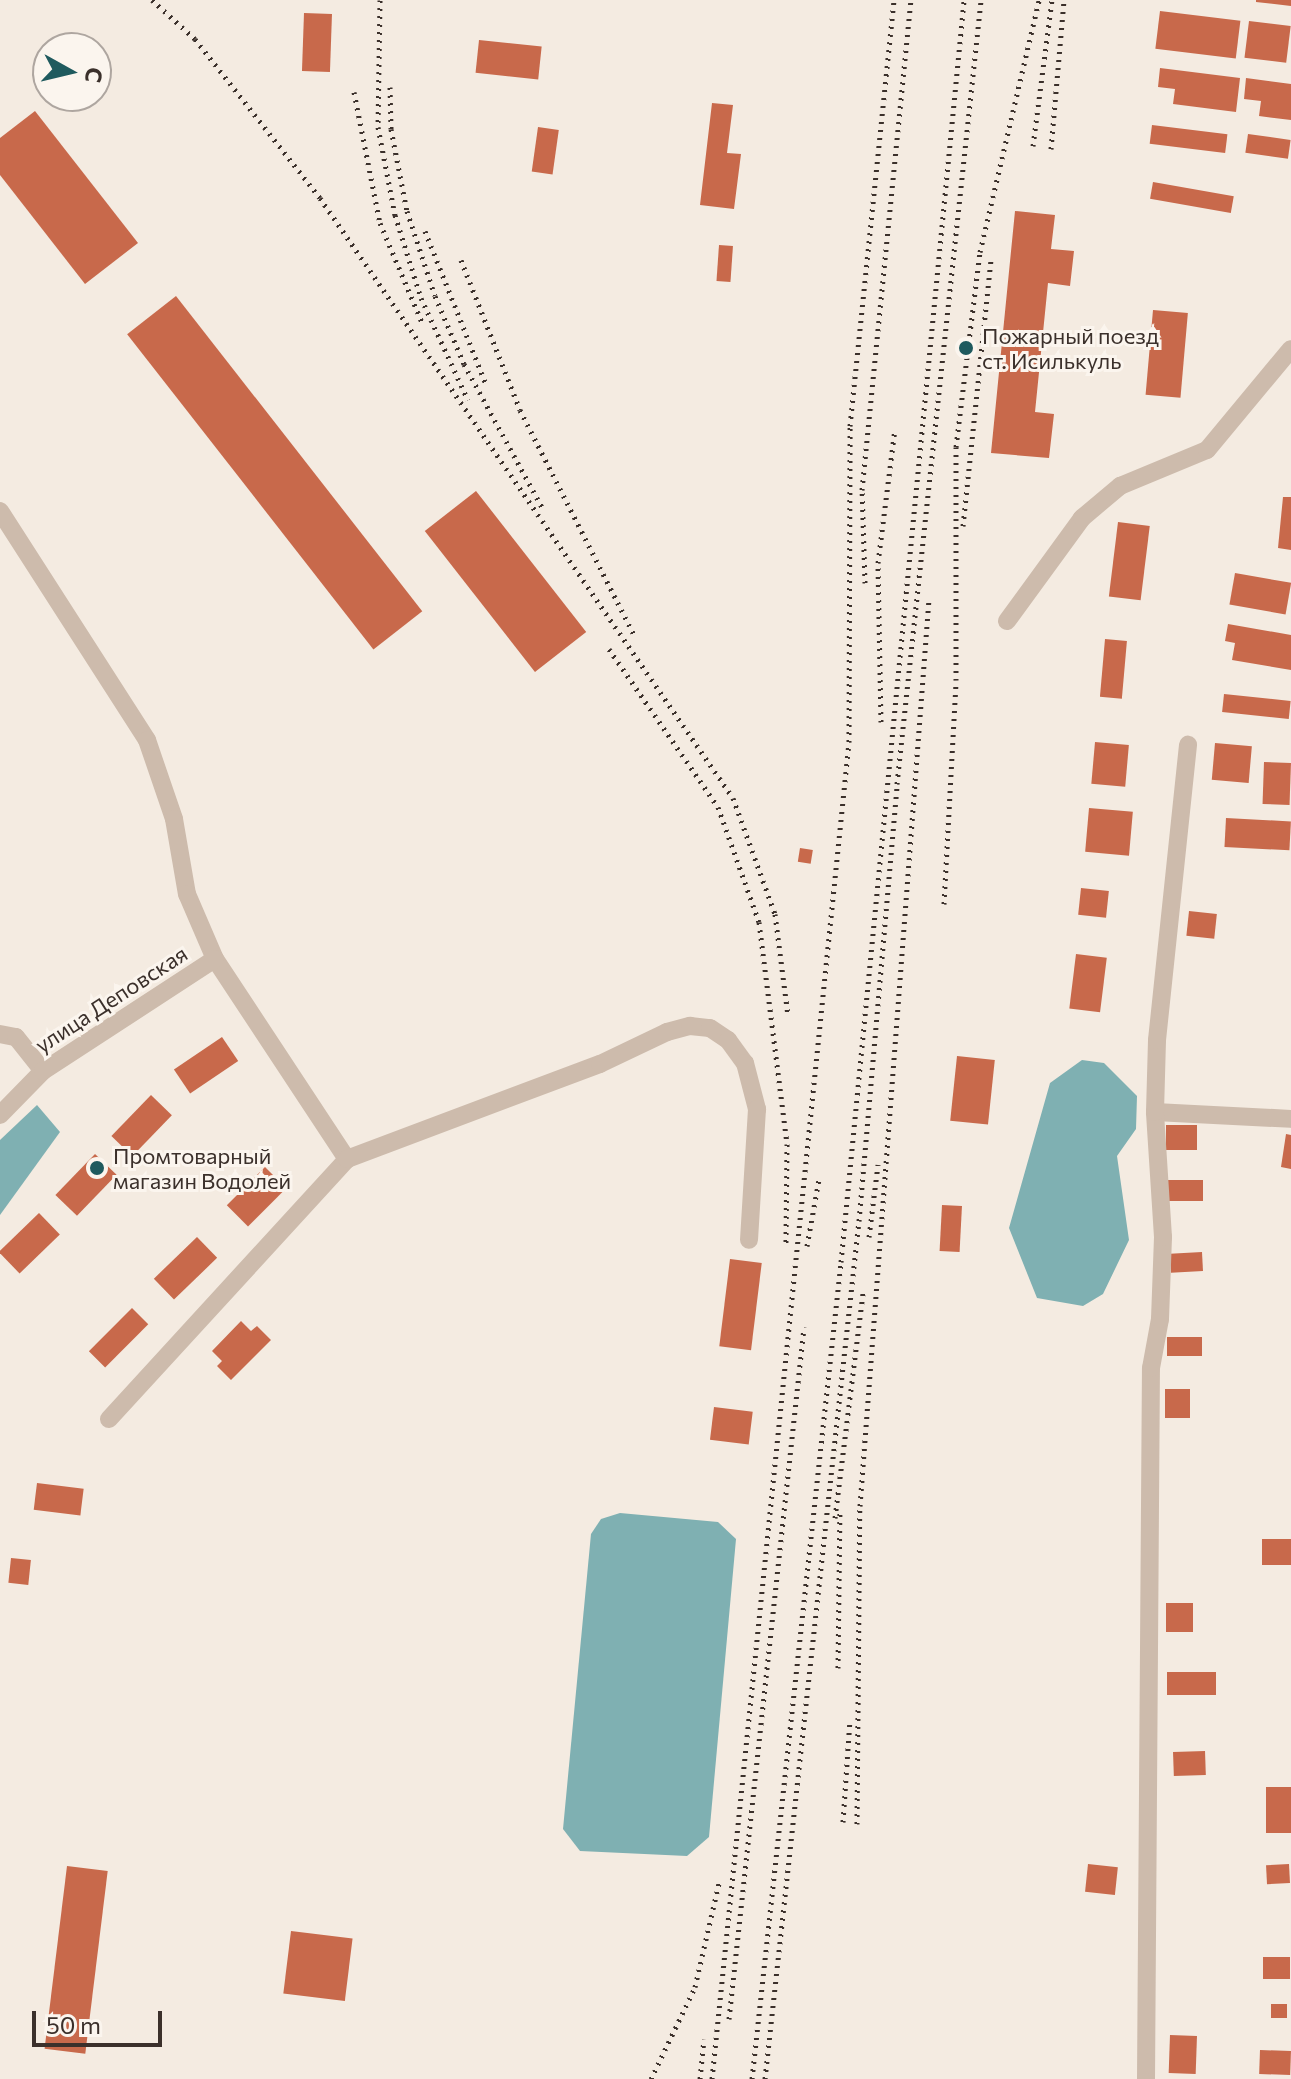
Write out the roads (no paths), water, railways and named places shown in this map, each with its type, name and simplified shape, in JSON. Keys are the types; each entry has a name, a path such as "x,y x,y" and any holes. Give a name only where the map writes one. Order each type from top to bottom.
{"street":[{"path":"1007,621 1082,518 1120,486 1207,450 1291,349"},
{"path":"0,511 147,740 174,819 187,894 215,959 347,1159"},
{"path":"1146,2079 1151,1368 1160,1319 1163,1237 1155,1112 1157,1040 1188,745"},
{"name":"улица Деповская","path":"0,1115 43,1071 215,959"},
{"path":"109,1419 347,1159 600,1064 667,1032 690,1026 710,1028 728,1040 753,1084 757,1109 749,1240"},
{"path":"0,1034 16,1037 43,1071"},
{"path":"1155,1112 1291,1119"}],"water":[{"path":"1082,1060 1104,1063 1137,1096 1136,1129 1117,1156 1129,1240 1103,1294 1083,1306 1037,1298 1009,1228 1050,1083"},
{"path":"37,1105 60,1132 0,1215 0,1140"},
{"path":"620,1513 718,1522 736,1539 709,1837 687,1856 580,1851 563,1829 591,1534 601,1519"}],"railway":[{"path":"152,0 195,39 320,198 733,798 775,914 788,1016"},
{"path":"380,0 378,127 395,215 421,298 468,400"},
{"path":"712,2079 849,742 850,426 894,0"},
{"path":"865,583 862,490 911,0"},
{"path":"752,2079 841,1262 964,0"},
{"path":"765,2079 859,1221 897,784 981,0"},
{"path":"944,904 956,680 956,447 980,252 1039,0"},
{"path":"1033,146 1052,0"},
{"path":"1051,149 1064,0"},
{"path":"390,87 391,129 407,211 435,296 464,364 544,511"},
{"path":"354,92 380,223 423,325"},
{"path":"425,231 486,384"},
{"path":"963,526 991,259"},
{"path":"461,260 520,410 635,637"},
{"path":"881,722 878,563 895,429"},
{"path":"857,1824 860,1506 929,599"},
{"path":"609,649 718,807 759,922 787,1144 786,1243"},
{"path":"869,1237 878,1165"},
{"path":"807,1246 819,1179"},
{"path":"835,1518 863,1292"},
{"path":"729,2019 804,1327"},
{"path":"838,1668 840,1510"},
{"path":"843,1822 850,1720"},
{"path":"651,2079 695,1987 720,1879"},
{"path":"700,2079 704,2039"}],"place":[{"name":"Пожарный поезд ст. Исилькуль","path":"966,348"},
{"name":"Промтоварный магазин Водолей","path":"97,1168"}]}
